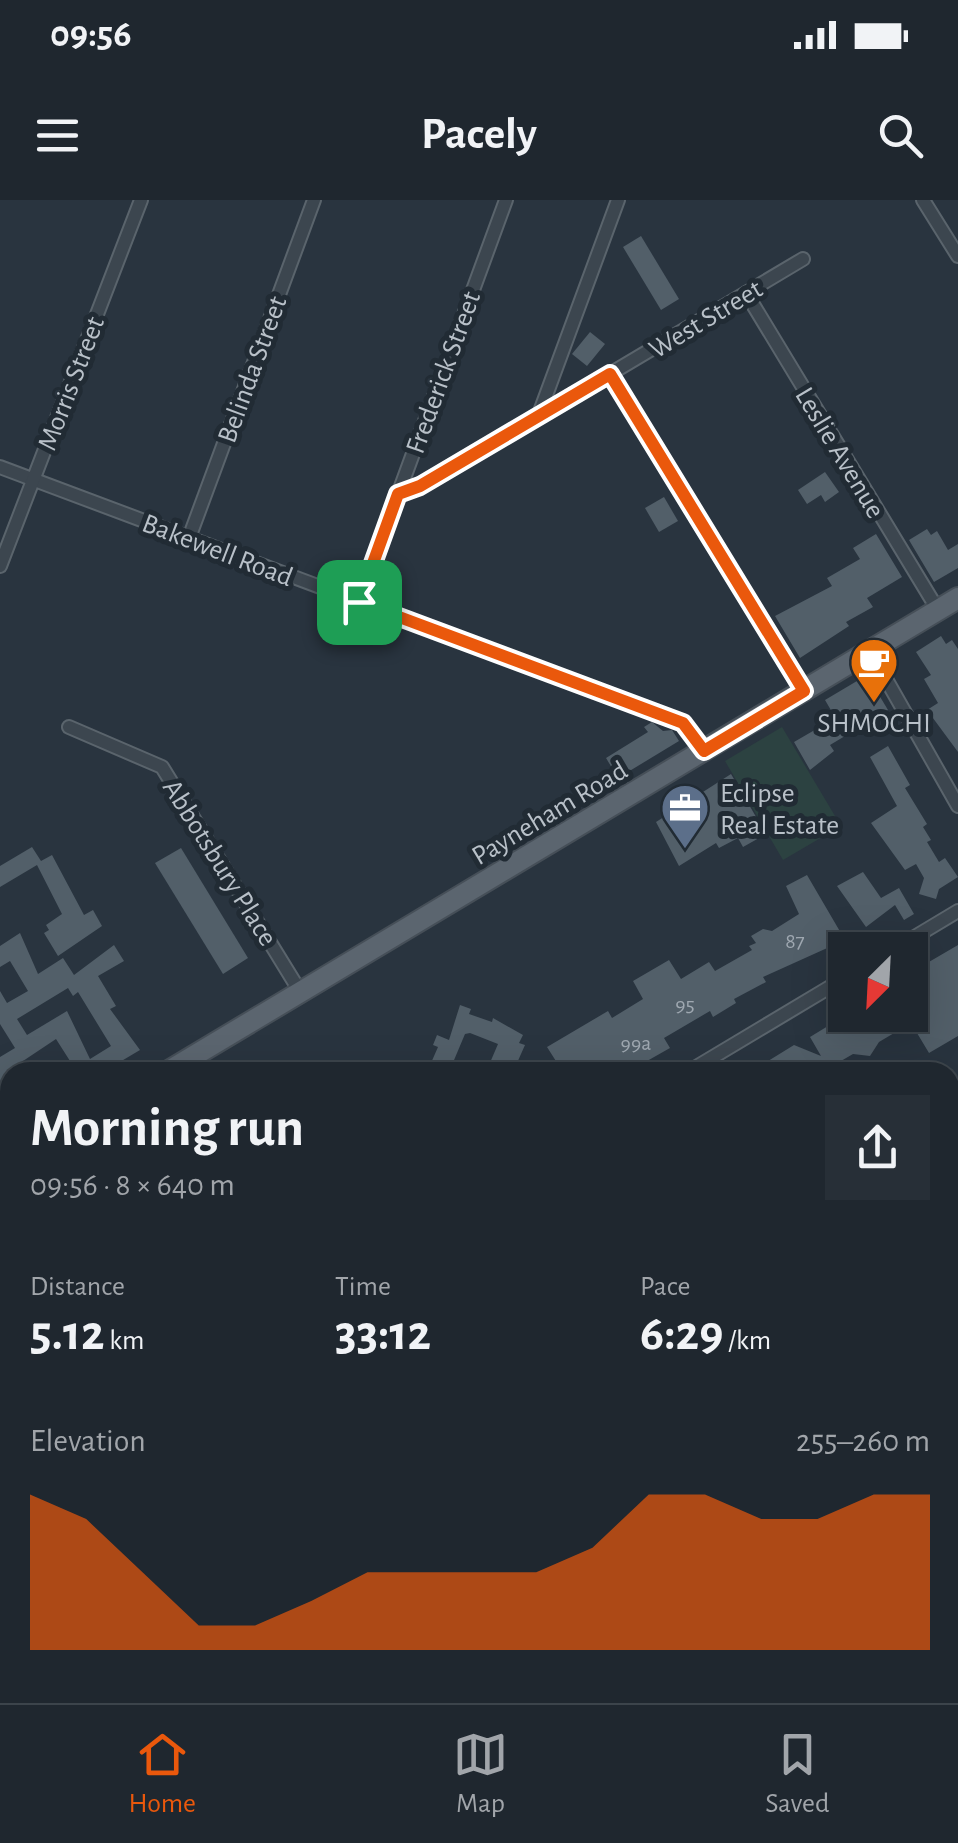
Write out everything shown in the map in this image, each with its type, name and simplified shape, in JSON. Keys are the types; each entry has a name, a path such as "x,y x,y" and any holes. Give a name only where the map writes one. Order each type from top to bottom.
{"main road":[{"name":"Payneham Road","path":"184,1062 958,598"}],"street":[{"name":"Morris Street","path":"0,566 141,200"},
{"name":"Belinda Street","path":"189,538 314,200"},
{"name":"Frederick Street","path":"359,602 506,200"},
{"path":"538,416 618,200"},
{"path":"923,200 958,256"},
{"name":"West Street","path":"398,494 420,486 804,259"},
{"name":"Leslie Avenue","path":"746,293 938,610"},
{"path":"610,374 804,691"},
{"name":"Bakewell Road","path":"0,467 683,723 704,751"},
{"path":"870,651 958,806"},
{"name":"Abbotsbury Place","path":"69,727 162,767 301,992"},
{"path":"924,932 958,912"},
{"path":"705,1062 828,988"}],"green space":[{"path":"782,727 841,826 783,860 725,761"}],"building":[{"path":"641,236 679,299 661,310 623,247"},
{"path":"590,332 605,344 587,366 572,354"},
{"path":"825,472 839,492 825,502 821,495 807,504 798,490"},
{"path":"664,497 678,521 659,532 645,508"},
{"path":"927,529 931,535 937,531 948,550 958,544 958,568 934,582 909,540"},
{"path":"876,534 902,577 867,598 873,607 846,622 849,626 800,658 775,616 832,586 827,578 860,559 853,548"},
{"path":"941,636 946,644 952,640 958,649 958,752 927,710 938,703 924,679 931,675 916,652"},
{"path":"862,678 870,680 888,710 870,720 866,714 857,714 838,726 845,736 830,745 834,751 810,770 794,742 825,724 823,717 832,712 825,700"},
{"path":"652,722 663,731 672,730 679,741 618,778 606,758 648,732 644,727"},
{"path":"888,746 910,785 905,788 927,824 923,827 931,840 927,842 939,862 945,858 958,877 939,889 936,899 919,894 924,878 916,864 905,870 871,823 897,806 870,757"},
{"path":"731,774 766,834 743,847 738,838 719,848 716,843 679,866 656,822"},
{"path":"32,847 41,861 52,855 84,915 93,910 102,926 58,956 44,933 49,930 46,925 62,914 37,865 0,887 0,866"},
{"path":"181,848 248,958 223,974 155,863"},
{"path":"863,872 881,898 899,888 914,914 904,920 895,905 866,927 837,886"},
{"path":"807,875 840,932 828,932 828,948 763,977 766,982 734,999 736,1003 713,1017 710,1011 664,1038 670,1048 645,1062 557,1062 547,1047 608,1011 612,1018 643,999 633,981 669,960 681,979 709,962 715,971 752,950 749,946 756,943 751,936 763,929 772,931 799,914 786,886"},
{"path":"20,933 38,974 63,958 74,975 114,945 124,961 98,976 116,1006 110,1009 140,1050 120,1062 71,1062 56,1039 22,1062 0,1062 0,1057 15,1048 0,1024 0,991 7,1003 28,991 10,961 0,967 0,946","holes":["68,988 73,996 78,992 111,1046 90,1059 67,1011 27,1035 17,1019"]},
{"path":"958,945 958,1036 929,1053 916,1032 928,1032 928,962"},
{"path":"460,1005 471,1009 469,1014 492,1022 493,1018 523,1035 519,1043 525,1045 517,1062 490,1062 498,1044 470,1033 465,1034 453,1062 431,1062 438,1047 433,1045 437,1035 449,1040"},
{"path":"828,1026 828,1032 896,1032 879,1042 870,1056 853,1054 839,1062 766,1062 794,1045 821,1056 810,1037"}],"place":[{"name":"SHMOCHI","path":"874,704"},
{"name":"Eclipse Real Estate","path":"685,850"}],"route":[{"path":"610,374 804,691 704,751 683,723 359,602 398,494 420,486 610,374"}]}
